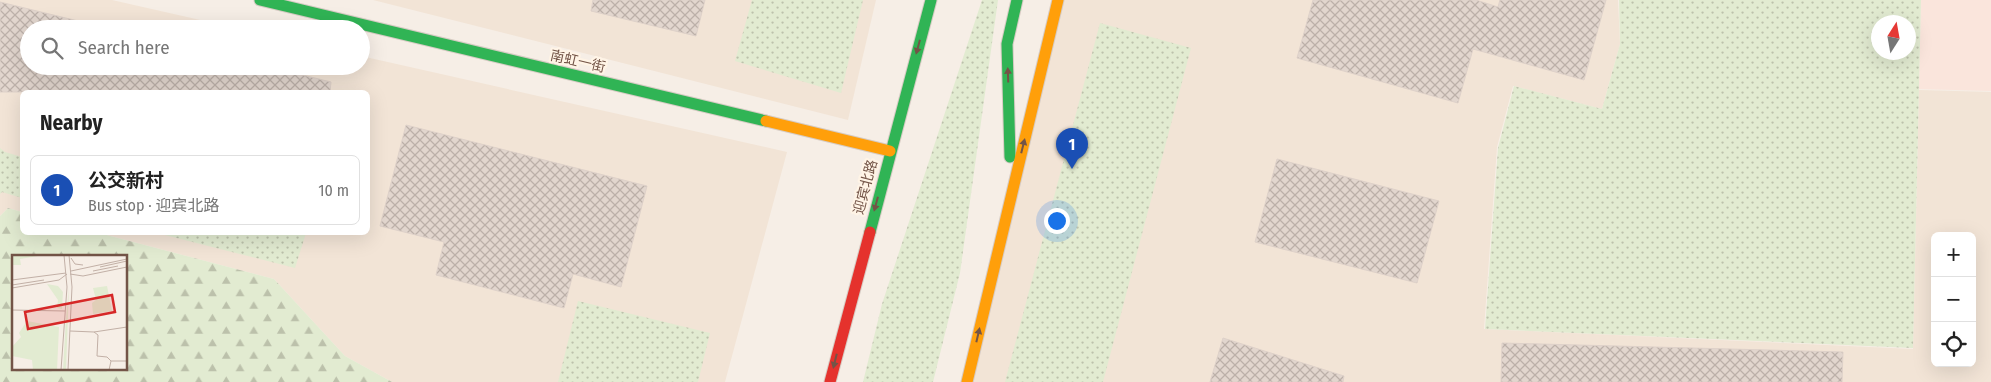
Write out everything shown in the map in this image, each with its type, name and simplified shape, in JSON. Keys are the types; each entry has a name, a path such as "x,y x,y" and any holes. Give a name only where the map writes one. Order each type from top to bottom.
{"main road":[{"name":"南虹一街","path":"260,0 343,20"},
{"name":"迎宾北路","path":"830,382 931,0"},
{"path":"1012,194 1007,44 1017,0"},
{"path":"967,382 1058,0"},
{"name":"南虹一街","path":"370,26 890,151"}],"shaded area":[{"path":"0,0 112,0 200,20 20,20 20,75 370,75 370,58 787,152 725,382 392,382 345,356 274,279 107,235 370,235 370,90 20,90 20,211 8,208 0,216"},
{"path":"373,0 876,0 848,120"},
{"path":"1059,0 1618,0 1620,44 1602,109 1513,86 1497,147 1484,329 1913,349 1919,90 1991,92 1991,382 967,382"},
{"path":"1921,0 1991,0 1991,91 1919,89"}],"green space":[{"path":"752,0 863,0 841,93 735,61"},
{"path":"982,0 998,0 960,273 933,382 863,382 882,304"},
{"path":"1619,0 1921,0 1913,348 1485,329 1498,148 1514,86 1602,109 1620,44"},
{"path":"1100,23 1191,48 1103,382 1005,382"},
{"path":"0,148 5,152 20,156 20,197 2,192 0,194"},
{"path":"8,208 20,211 20,235 107,235 274,279 345,356 392,382 0,382 0,216"},
{"path":"165,235 305,235 295,268"},
{"path":"578,301 710,333 698,382 558,382"}],"building":[{"path":"593,0 705,0 696,36 591,11"},
{"path":"1313,0 1476,0 1498,7 1500,0 1606,0 1584,80 1473,49 1458,103 1297,58"},
{"path":"0,2 74,20 20,20 20,75 303,75 331,82 330,90 20,90 20,92 0,92"},
{"path":"406,125 647,186 621,287 573,274 564,308 436,275 444,242 380,226"},
{"path":"1277,159 1439,201 1417,283 1255,242"},
{"path":"1223,338 1344,376 1343,382 1210,382"},
{"path":"1502,343 1843,352 1842,382 1501,382"}],"traffic: fast":[{"path":"260,0 344,20"},
{"path":"870,232 931,0"},
{"path":"1010,157 1007,44 1017,0"},
{"path":"370,26 766,121"}],"traffic: slow":[{"path":"967,382 1058,0"},
{"path":"766,121 890,151"}],"traffic: jam":[{"path":"830,382 870,232"}],"place":[{"name":"公交新村","path":"1072,169"}]}
